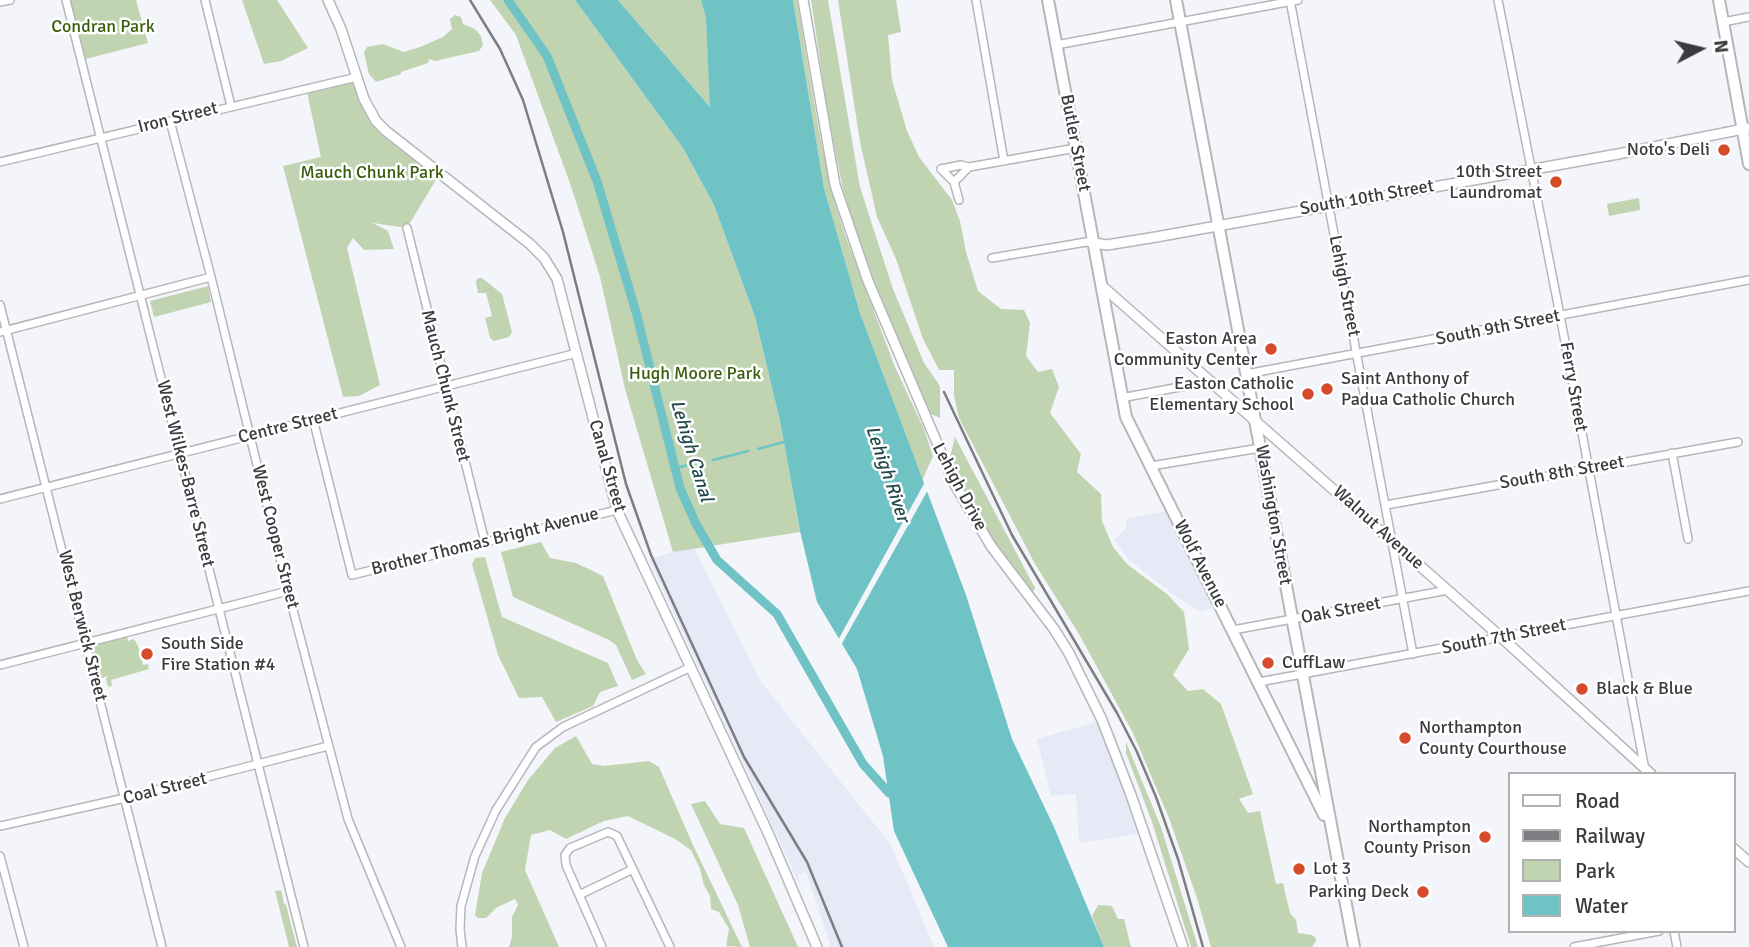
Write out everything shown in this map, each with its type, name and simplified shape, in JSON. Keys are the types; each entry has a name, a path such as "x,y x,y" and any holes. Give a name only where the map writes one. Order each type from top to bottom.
{"main road":[{"name":"Butler Street","path":"1048,0 1102,286"},
{"name":"Washington Street","path":"1177,0 1354,947"},
{"path":"1718,0 1746,128 1749,164"},
{"name":"Wolf Avenue","path":"1102,286 1126,417 1332,830"},
{"path":"1300,764 1305,766 1319,763"}],"street":[{"path":"0,2 10,0"},
{"name":"West Wilkes-Barre Street","path":"66,0 304,947"},
{"path":"205,0 231,106"},
{"name":"Canal Street","path":"328,0 341,29 369,111 386,131 525,239 544,258 560,286 617,510 769,835 817,947"},
{"name":"Lehigh Drive","path":"803,0 835,185 868,281 955,485 991,546 1054,629 1102,720 1131,795 1183,947"},
{"path":"975,0 1004,161"},
{"path":"1056,45 1293,0"},
{"name":"Lehigh Street","path":"1293,0 1413,654"},
{"name":"Ferry Street","path":"1499,0 1647,771"},
{"path":"1723,22 1749,17"},
{"name":"Iron Street","path":"0,162 357,77"},
{"name":"West Cooper Street","path":"170,121 328,746 353,834 401,947"},
{"name":"South 10th Street","path":"992,258 1086,242 1107,244 1219,225 1746,128"},
{"path":"959,200 954,182 940,169 961,165 969,167 1076,148"},
{"path":"954,182 969,167"},
{"name":"Mauch Chunk Street","path":"407,228 485,542"},
{"path":"3,331 211,277"},
{"name":"South 9th Street","path":"1247,374 1749,280"},
{"name":"Walnut Avenue","path":"1102,286 1502,638 1647,771"},
{"name":"West Berwick Street","path":"0,305 3,331 47,487 162,947"},
{"name":"Centre Street","path":"0,499 577,353"},
{"path":"1121,398 1212,381"},
{"name":"Brother Thomas Bright Avenue","path":"313,419 352,575 617,510"},
{"name":"South 8th Street","path":"1386,505 1738,442"},
{"path":"1151,466 1261,448"},
{"path":"1672,453 1688,539"},
{"name":"Oak Street","path":"1233,630 1448,590"},
{"name":"South 7th Street","path":"1259,682 1749,590"},
{"path":"0,665 288,591"},
{"path":"463,947 460,929 461,906 475,856 502,799 536,747 563,727 691,667"},
{"name":"Coal Street","path":"0,826 258,766 328,746"},
{"path":"602,947 565,862 566,852 603,833 611,832 617,836 670,947"},
{"path":"1735,850 1749,862"},
{"path":"0,856 24,947"},
{"path":"579,895 633,869"},
{"path":"1574,947 1648,933"}],"shaded area":[{"path":"1167,511 1216,607 1201,612 1177,597 1129,560 1114,539 1126,529 1126,519"},
{"path":"693,546 762,683 891,845 934,947 831,947 806,872 798,875 802,890 649,559"},
{"path":"1099,721 1145,833 1079,843 1076,794 1051,796 1037,739"}],"green space":[{"name":"Condran Park","path":"66,0 136,0 148,43 82,60"},
{"path":"242,0 277,0 308,48 281,61 264,64"},
{"name":"Hugh Moore Park","path":"490,0 575,0 683,148 714,205 755,317 780,421 800,532 673,552 625,389 600,277 572,189 516,35"},
{"path":"618,0 701,0 706,19 711,108"},
{"path":"793,0 797,0 832,193 895,367 924,429 933,456 922,481 860,313 824,188"},
{"path":"811,0 828,0 860,187 893,289 924,363 940,386 940,418 927,412 861,250 842,185 827,109"},
{"path":"838,0 896,0 901,32 888,35 892,80 907,131 919,157 952,200 978,291 1001,309 1024,310 1030,323 1026,356 1038,372 1052,369 1059,387 1050,413 1081,454 1077,472 1101,494 1102,521 1113,547 1127,564 1167,594 1184,612 1189,649 1173,675 1188,691 1203,689 1221,704 1253,794 1239,799 1248,813 1260,811 1276,884 1283,883 1298,933 1316,938 1312,947 1211,947 1169,818 1133,733 1079,634 1035,564 959,418 954,396 954,370 939,370 923,339 896,259 877,217 860,142"},
{"path":"455,15 461,17 463,24 475,29 481,36 483,45 479,51 435,61 429,59 428,63 376,82 369,74 364,53 367,47 383,44 404,52 420,47 443,37 452,29 450,19"},
{"name":"Mauch Chunk Park","path":"357,77 380,125 440,173 407,228 373,223 388,231 394,249 364,250 353,238 347,248 380,385 359,396 343,397 283,166 321,157 306,88"},
{"path":"1639,198 1640,210 1609,216 1607,204"},
{"path":"478,278 482,278 502,294 512,332 509,337 494,341 490,338 485,318 492,316 486,293 478,293"},
{"path":"208,286 211,302 154,317 150,301"},
{"path":"955,437 1035,588 1033,592 992,540 949,461"},
{"path":"541,542 550,558 576,563 603,576 637,660 646,674 632,680 616,645 609,640 513,597 501,552"},
{"path":"485,557 502,617 608,663 618,686 600,692 593,706 556,722 542,697 519,698 498,655 472,564 475,558"},
{"path":"126,633 128,641 134,639 143,665 148,664 149,669 111,680 112,686 108,687 108,676 96,680 86,643"},
{"path":"576,736 592,764 603,766 649,761 659,767 742,947 726,946 729,929 719,912 711,909 710,896 691,850 628,816 604,821 566,839 550,830 531,835 525,870 559,947 509,947 512,917 518,905 515,899 496,908 486,918 478,918 475,915 482,873 505,818 528,780 555,748"},
{"path":"1126,742 1161,827 1198,947 1191,947 1152,822 1126,753"},
{"path":"705,801 720,824 744,828 798,947 750,947 738,905 691,804"},
{"path":"281,890 297,947 289,947 275,891"},
{"path":"1098,905 1112,906 1118,919 1124,919 1131,947 1104,947 1092,916"}],"water":[{"name":"Lehigh River","path":"575,0 618,0 710,107 706,19 701,0 793,0 824,188 860,313 966,595 1012,739 1054,827 1104,947 948,947 894,831 883,756 857,669 817,602 800,531 780,421 755,317 714,205 683,148"}],"pier":[{"path":"926,480 929,488 840,647 837,642"}],"waterway":[{"name":"Lehigh Canal","path":"508,0 547,56 597,181 636,312 680,488 696,524 717,560 777,614 863,764 889,793"},
{"path":"758,449 784,442"},
{"path":"713,460 748,451"},
{"path":"675,468 697,463"}],"railway":[{"path":"470,0 500,49 523,100 563,232 626,484 651,555 744,757 807,862 842,947"},
{"path":"944,392 1012,535 1117,713 1137,752 1178,859 1203,947"}],"place":[{"name":"Noto's Deli","path":"1724,150"},
{"name":"10th Street Laundromat","path":"1556,182"},
{"name":"Easton Area Community Center","path":"1271,349"},
{"name":"Saint Anthony of Padua Catholic Church","path":"1327,389"},
{"name":"Easton Catholic Elementary School","path":"1308,394"},
{"name":"South Side Fire Station #4","path":"147,654"},
{"name":"CuffLaw","path":"1268,663"},
{"name":"Black & Blue","path":"1582,689"},
{"name":"Northampton County Courthouse","path":"1405,738"},
{"name":"Northampton County Prison","path":"1485,837"},
{"name":"Lot 3","path":"1299,869"},
{"name":"Parking Deck","path":"1423,892"}]}
